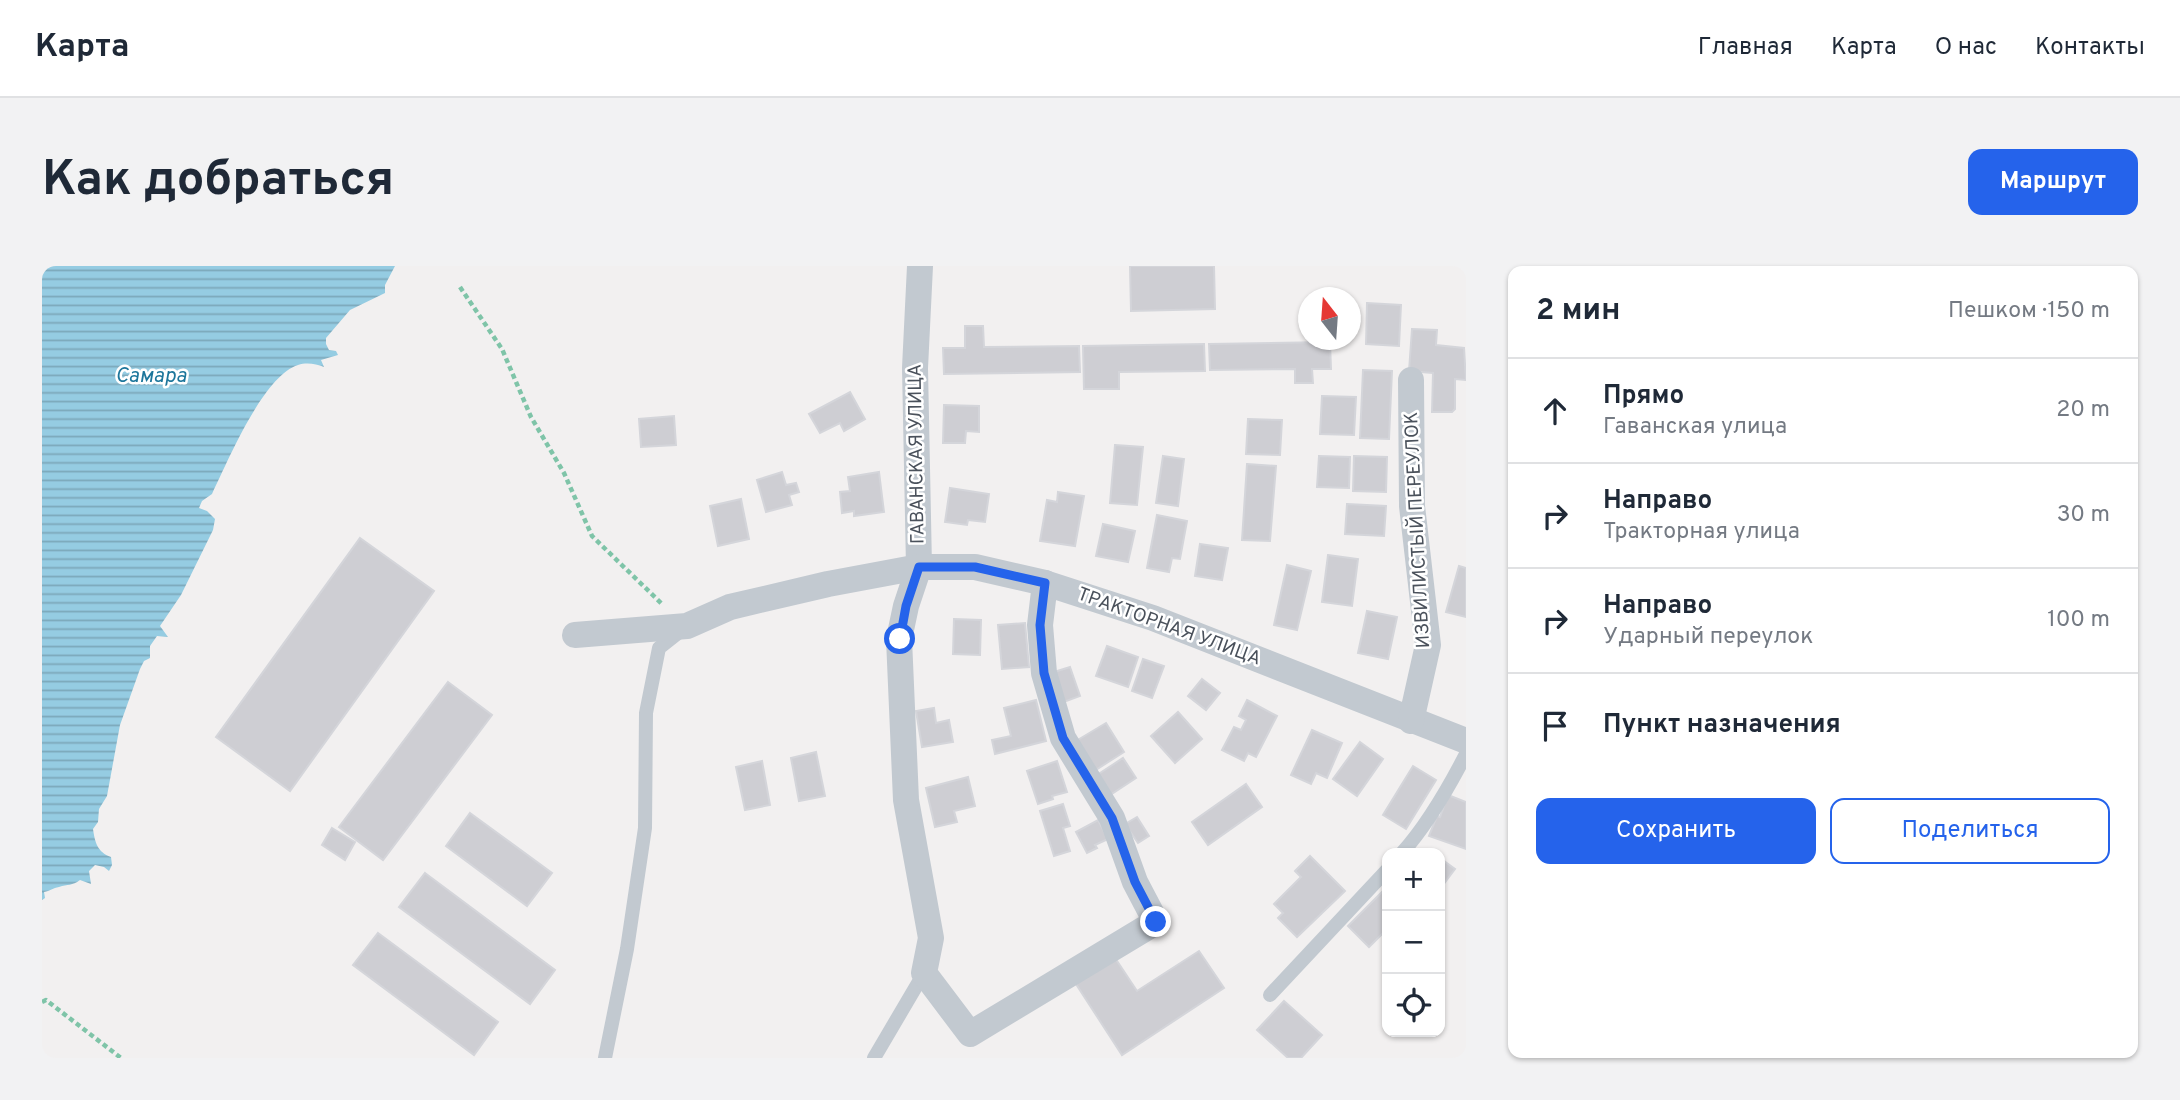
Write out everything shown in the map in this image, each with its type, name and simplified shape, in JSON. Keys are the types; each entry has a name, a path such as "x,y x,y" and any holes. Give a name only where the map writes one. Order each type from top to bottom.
{"street":[{"name":"ГАВАНСКАЯ УЛИЦА","path":"920,266 915,368 919,567 906,606 900,639 900,663 906,800 931,937 924,973"},
{"name":"ИЗВИЛИСТЫЙ ПЕРЕУЛОК","path":"1410,721 1428,645 1412,506 1411,380"},
{"name":"ТРАКТОРНАЯ УЛИЦА","path":"575,635 687,626 730,607 919,567 975,567 1045,583 1153,618 1466,741"},
{"path":"924,973 970,1034 1156,922 1135,882 1112,818 1063,738 1044,673 1040,625 1045,583"}],"lane":[{"path":"605,1058 628,949 645,828 646,713 659,648 687,626"},
{"path":"1407,848 1419,835 1466,754"},
{"path":"1270,995 1382,875"},
{"path":"874,1058 924,973"}],"path":[{"path":"460,287 502,349 531,417 564,473 592,536 687,626"},
{"path":"42,1002 46,1000 121,1058"}],"water":[{"name":"Самара","path":"42,266 395,266 385,285 385,293 350,310 326,338 329,350 336,351 338,355 321,360 324,367 298,365 285,372 272,385 248,421 212,494 202,501 199,508 215,519 213,530 181,595 160,626 168,637 157,636 150,646 150,658 144,661 140,669 120,725 107,796 99,809 98,822 93,829 98,846 111,857 112,865 109,871 95,865 89,871 91,884 80,880 55,888 44,892 45,898 42,900"}],"building":[{"path":"1130,266 1214,266 1215,309 1131,311"},
{"path":"1367,303 1401,305 1399,346 1366,344"},
{"path":"965,326 983,326 984,347 1079,346 1080,372 944,374 943,348 965,348"},
{"path":"1412,329 1437,330 1436,345 1464,348 1466,380 1455,379 1455,409 1452,412 1432,412 1433,373 1409,371"},
{"path":"1298,343 1298,350 1330,350 1331,369 1312,369 1313,383 1295,383 1295,369 1210,370 1209,344"},
{"path":"1204,344 1205,371 1119,372 1119,389 1084,389 1083,346"},
{"path":"1363,370 1392,371 1389,439 1360,438"},
{"path":"850,392 865,419 844,431 840,423 820,433 809,414"},
{"path":"1322,396 1356,397 1354,435 1320,434"},
{"path":"944,405 979,406 979,432 966,431 965,443 943,443"},
{"path":"674,416 676,445 641,447 639,419"},
{"path":"1248,419 1282,420 1280,455 1246,454"},
{"path":"1115,445 1143,447 1137,505 1110,503"},
{"path":"1163,456 1184,459 1178,506 1156,503"},
{"path":"1319,456 1350,457 1349,488 1317,487"},
{"path":"1354,456 1387,457 1386,492 1353,491"},
{"path":"1247,464 1276,466 1270,541 1242,540"},
{"path":"782,472 786,485 796,483 799,492 789,495 792,505 766,512 757,480"},
{"path":"879,472 884,512 854,516 854,511 842,513 840,492 850,491 848,477"},
{"path":"950,488 989,494 985,522 968,520 967,525 945,522"},
{"path":"1058,492 1084,496 1075,546 1040,541 1047,500 1057,502"},
{"path":"741,499 749,539 718,546 710,506"},
{"path":"1347,504 1386,506 1384,536 1345,534"},
{"path":"1157,515 1187,521 1180,559 1172,558 1169,572 1147,568"},
{"path":"1103,524 1135,531 1128,562 1096,556"},
{"path":"360,538 434,591 290,791 216,737"},
{"path":"1200,544 1228,548 1222,580 1195,576"},
{"path":"1328,555 1358,559 1352,606 1322,602"},
{"path":"1287,565 1311,571 1297,630 1274,625"},
{"path":"1459,566 1466,568 1466,617 1446,612"},
{"path":"1367,611 1397,617 1388,659 1358,653"},
{"path":"954,619 981,620 980,655 953,654"},
{"path":"1025,623 1029,667 1002,669 998,625"},
{"path":"1107,646 1138,657 1128,687 1096,676"},
{"path":"1143,659 1164,666 1152,698 1132,691"},
{"path":"1070,667 1080,696 1061,703 1051,673"},
{"path":"1202,679 1220,693 1206,710 1188,696"},
{"path":"448,682 492,715 383,860 339,827"},
{"path":"1036,700 1046,741 995,754 992,740 1011,736 1004,708"},
{"path":"1247,700 1277,716 1256,757 1248,753 1244,761 1222,750 1234,727 1241,730 1246,720 1239,716"},
{"path":"934,708 936,723 949,720 953,742 922,747 916,711"},
{"path":"1178,712 1202,739 1175,763 1151,736"},
{"path":"1106,723 1124,752 1094,771 1076,741"},
{"path":"1312,730 1342,743 1327,778 1316,773 1311,784 1291,775"},
{"path":"1360,742 1383,759 1357,796 1333,779"},
{"path":"816,752 825,796 799,801 791,758"},
{"path":"1123,758 1136,778 1110,795 1097,775"},
{"path":"762,761 770,805 745,810 736,767"},
{"path":"1057,761 1067,792 1038,804 1027,771"},
{"path":"1413,766 1436,780 1406,829 1383,815"},
{"path":"968,777 975,806 954,811 957,822 935,827 926,788"},
{"path":"1246,784 1262,807 1208,845 1192,822"},
{"path":"1448,795 1466,802 1466,849 1429,836"},
{"path":"1063,804 1070,826 1063,828 1070,851 1054,856 1040,811"},
{"path":"470,813 552,873 527,906 446,846"},
{"path":"1137,817 1149,836 1138,843 1125,824"},
{"path":"1098,820 1108,839 1095,845 1097,848 1087,853 1076,832"},
{"path":"332,828 355,842 345,860 322,845"},
{"path":"1310,856 1345,891 1297,937 1278,918 1283,913 1274,904 1301,877 1295,871"},
{"path":"1445,862 1455,869 1445,882"},
{"path":"425,873 555,970 530,1004 399,907"},
{"path":"1382,892 1382,934 1369,947 1348,926"},
{"path":"378,933 498,1022 474,1055 353,965"},
{"path":"1199,951 1224,988 1122,1055 1074,981 1113,955 1137,991"},
{"path":"1284,1001 1322,1035 1301,1058 1288,1058 1257,1030"}],"route":[{"path":"900,639 906,606 919,567 975,567 1045,583 1040,625 1044,673 1063,738 1112,818 1135,882 1156,922"}]}
